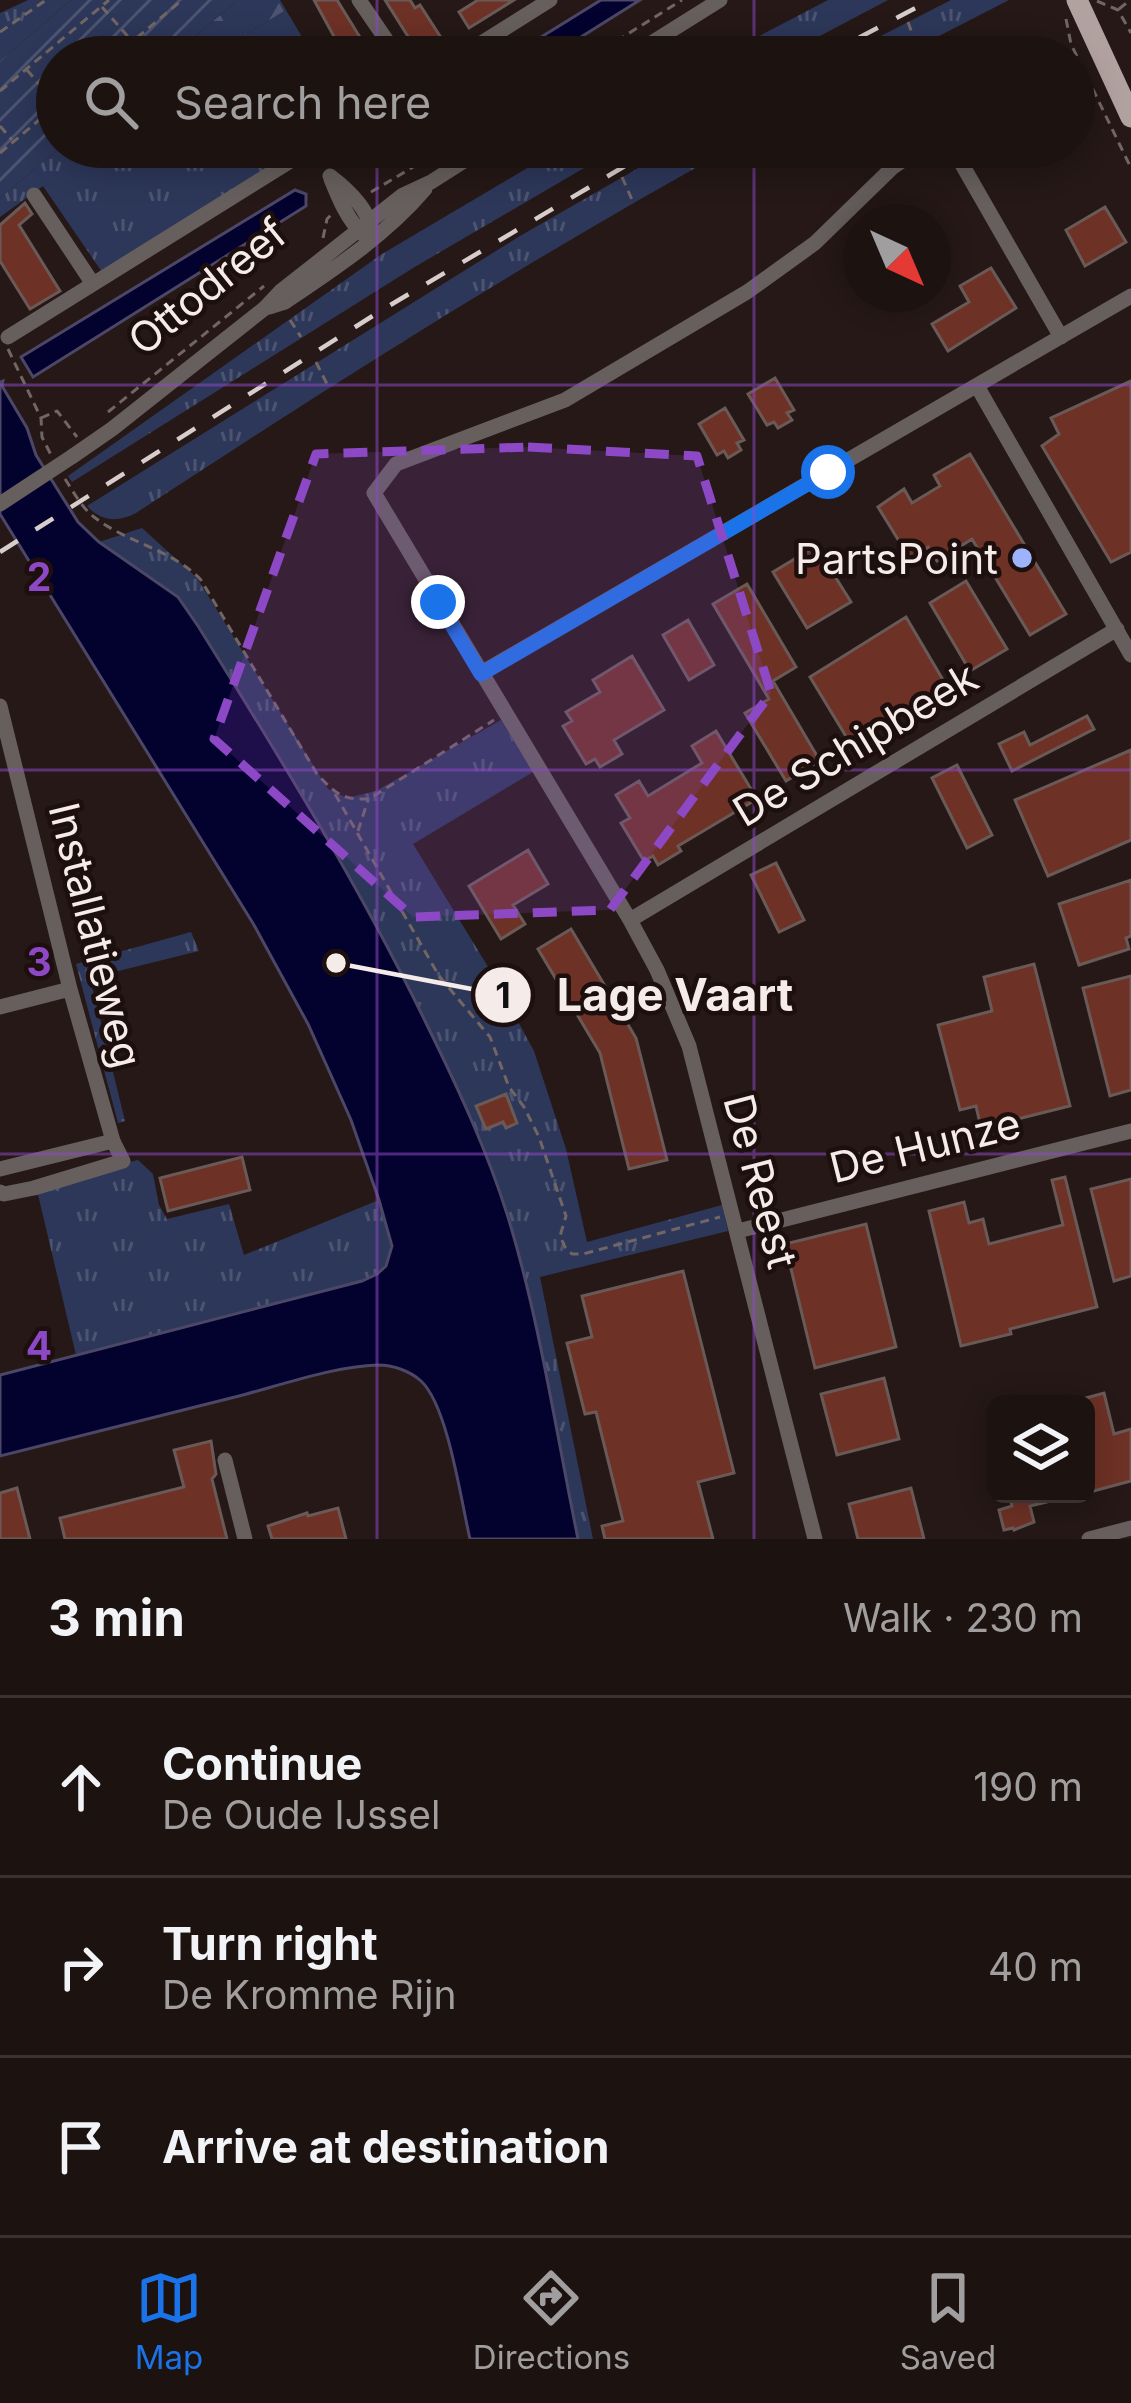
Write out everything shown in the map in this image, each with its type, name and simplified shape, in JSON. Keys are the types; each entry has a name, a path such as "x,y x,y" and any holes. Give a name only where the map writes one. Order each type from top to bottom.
{"main road":[{"path":"1071,6 1087,36"},
{"path":"1095,50 1131,116"}],"street":[{"path":"359,0 384,36"},
{"path":"493,36 550,0"},
{"path":"663,36 720,0"},
{"path":"8,338 279,168"},
{"path":"325,168 366,230"},
{"name":"Ottodreef","path":"0,504 76,445 112,429 265,308 281,290 366,230 403,195 452,168"},
{"name":"De Reest","path":"814,1539 689,1046 630,920 374,493 396,464 565,400 747,292 814,243 892,168"},
{"path":"964,168 1061,337"},
{"path":"34,195 93,284"},
{"path":"481,674 1131,296"},
{"path":"977,386 1131,655"},
{"name":"De Schipbeek","path":"630,920 1117,628"},
{"name":"Installatieweg","path":"0,706 113,1141"},
{"path":"0,1007 70,989"},
{"name":"De Hunze","path":"735,1222 1131,1131"},
{"path":"0,1169 113,1141 123,1161 34,1189 0,1192"},
{"path":"225,1460 245,1539"},
{"path":"1089,1539 1131,1528"}],"path":[{"path":"0,32 46,0"},
{"path":"66,36 109,0"},
{"path":"139,36 182,0"},
{"path":"625,36 682,0"},
{"path":"1096,0 1118,10 1131,33"},
{"path":"1118,10 1130,0"},
{"path":"102,6 127,36"},
{"path":"908,22 913,36"},
{"path":"0,91 36,61"},
{"path":"26,69 36,81"},
{"path":"1095,94 1131,168"},
{"path":"0,153 36,123"},
{"path":"0,126 13,142"},
{"name":"Ottodreef","path":"322,240 327,219 413,168"},
{"path":"622,177 633,202"},
{"name":"Ottodreef","path":"103,416 269,282"},
{"path":"290,320 301,337"},
{"path":"8,338 8,353 40,418 50,455"},
{"path":"316,362 328,386"},
{"path":"40,418 57,411 76,445 85,433"},
{"path":"60,470 90,515 179,560 201,580 317,774 334,792 439,976 490,1037 509,1088 538,1137 566,1216 560,1236 565,1247 572,1254 583,1254 735,1222"},
{"path":"334,792 350,799 369,799 505,713"},
{"path":"357,833 369,799"}],"highlighted area":[{"path":"528,447 697,456 771,693 610,910 413,917 214,739 316,454"}],"green space":[{"path":"28,0 71,0 0,61 0,13"},
{"path":"71,0 238,0 195,36 36,36 36,168 0,198 0,61"},
{"path":"238,0 280,0 286,10 243,36 195,36"},
{"path":"828,0 888,0 820,36 759,36"},
{"path":"951,0 1009,0 939,36 881,36"},
{"path":"286,10 301,36 243,36"},
{"path":"36,168 269,168 102,272 43,186 0,217 0,198"},
{"path":"527,168 584,168 413,268 72,482 68,476 382,254"},
{"path":"638,168 696,168 431,324 136,513 110,519 87,506 520,236"},
{"path":"142,528 197,578 328,789 347,798 376,791 501,720 533,772 413,844 534,1051 566,1149 587,1242 722,1205 728,1231 540,1277 593,1539 578,1539 530,1301 508,1217 452,1075 360,894 178,598 99,542"},
{"path":"191,932 199,951 90,978 125,1121 118,1123 76,964"},
{"path":"138,1160 153,1174 167,1219 229,1204 244,1255 379,1200 389,1257 362,1281 76,1355 36,1186"}],"shaded area":[{"path":"601,0 640,0 583,36 543,36"},
{"path":"295,190 306,194 306,206 33,377 21,357"},
{"path":"0,382 36,455 78,522 178,597 198,626 346,871 426,1023 471,1118 508,1217 538,1337 578,1539 470,1539 439,1411 421,1381 389,1366 328,1372 0,1456 0,1375 362,1281 386,1266 392,1246 351,1120 308,1024 254,925 0,514"}],"building":[{"path":"314,0 337,0 359,36 334,36"},
{"path":"385,0 410,0 415,8 420,5 440,36 408,36"},
{"path":"478,0 514,0 469,28 459,12"},
{"path":"25,203 32,214 19,225 60,291 30,309 0,261 0,225"},
{"path":"1105,207 1126,242 1085,266 1066,230"},
{"path":"991,268 1016,308 948,351 932,324 969,302 960,286"},
{"path":"775,378 794,410 787,413 792,420 778,428 774,422 767,425 748,394"},
{"path":"1131,381 1131,552 1111,562 1042,446 1059,434 1051,418"},
{"path":"725,408 744,440 737,443 741,450 728,458 724,451 717,455 699,424"},
{"path":"970,454 1066,614 1030,635 972,539 937,561 928,547 910,559 878,507 904,489 912,503 940,486 934,475"},
{"path":"816,546 851,602 807,628 773,572"},
{"path":"966,581 1007,649 970,671 930,603"},
{"path":"747,584 796,667 773,681 820,761 786,781 745,713 769,699 713,604"},
{"path":"906,617 946,685 850,743 810,677"},
{"path":"688,620 714,665 689,680 663,635"},
{"path":"632,656 664,710 614,740 622,754 600,767 595,759 586,764 563,726 572,721 566,712 600,692 593,680"},
{"path":"1087,716 1094,729 1012,771 999,744 1024,732 1030,745"},
{"path":"716,731 757,799 678,846 681,851 658,865 653,856 644,861 621,823 630,818 616,795 639,781 648,796 702,763 692,746"},
{"path":"1131,750 1131,840 1048,876 1015,800"},
{"path":"957,765 992,835 967,848 932,778"},
{"path":"528,850 548,884 513,905 525,924 501,939 469,886"},
{"path":"776,863 804,920 779,932 751,875"},
{"path":"1131,880 1129,949 1079,965 1059,904"},
{"path":"571,929 636,1038 667,1160 629,1169 600,1053 538,949"},
{"path":"1034,964 1070,1106 981,1128 976,1106 960,1110 938,1025 992,1011 984,977"},
{"path":"1131,976 1131,1090 1110,1096 1083,988"},
{"path":"506,1094 517,1123 506,1128 503,1122 486,1129 476,1106"},
{"path":"242,1157 250,1190 168,1211 160,1178"},
{"path":"1065,1177 1097,1307 961,1346 929,1211 964,1202 969,1223 983,1219 989,1244 1063,1225 1052,1180"},
{"path":"1131,1179 1131,1276 1114,1281 1091,1189"},
{"path":"866,1224 896,1347 815,1368 785,1244"},
{"path":"683,1271 734,1473 698,1482 713,1539 605,1539 602,1526 623,1521 596,1412 585,1414 567,1343 592,1337 582,1296"},
{"path":"884,1378 899,1439 837,1455 821,1394"},
{"path":"1104,1393 1114,1434 1131,1429 1131,1481 1095,1491 1095,1396"},
{"path":"211,1441 216,1474 212,1479 227,1539 65,1539 60,1518 184,1487 174,1450"},
{"path":"17,1488 30,1539 0,1539 0,1493"},
{"path":"911,1488 924,1539 858,1539 849,1504"},
{"path":"1043,1503 1030,1506 1034,1522 1004,1530 999,1510"},
{"path":"338,1508 346,1539 272,1539 268,1526"}],"railway":[{"path":"862,36 931,0"},
{"path":"0,552 382,310 622,168"}],"place":[{"name":"PartsPoint","path":"1022,558"},
{"name":"Lage Vaart","path":"336,963"}],"route":[{"path":"438,602 481,674 828,472"}]}
